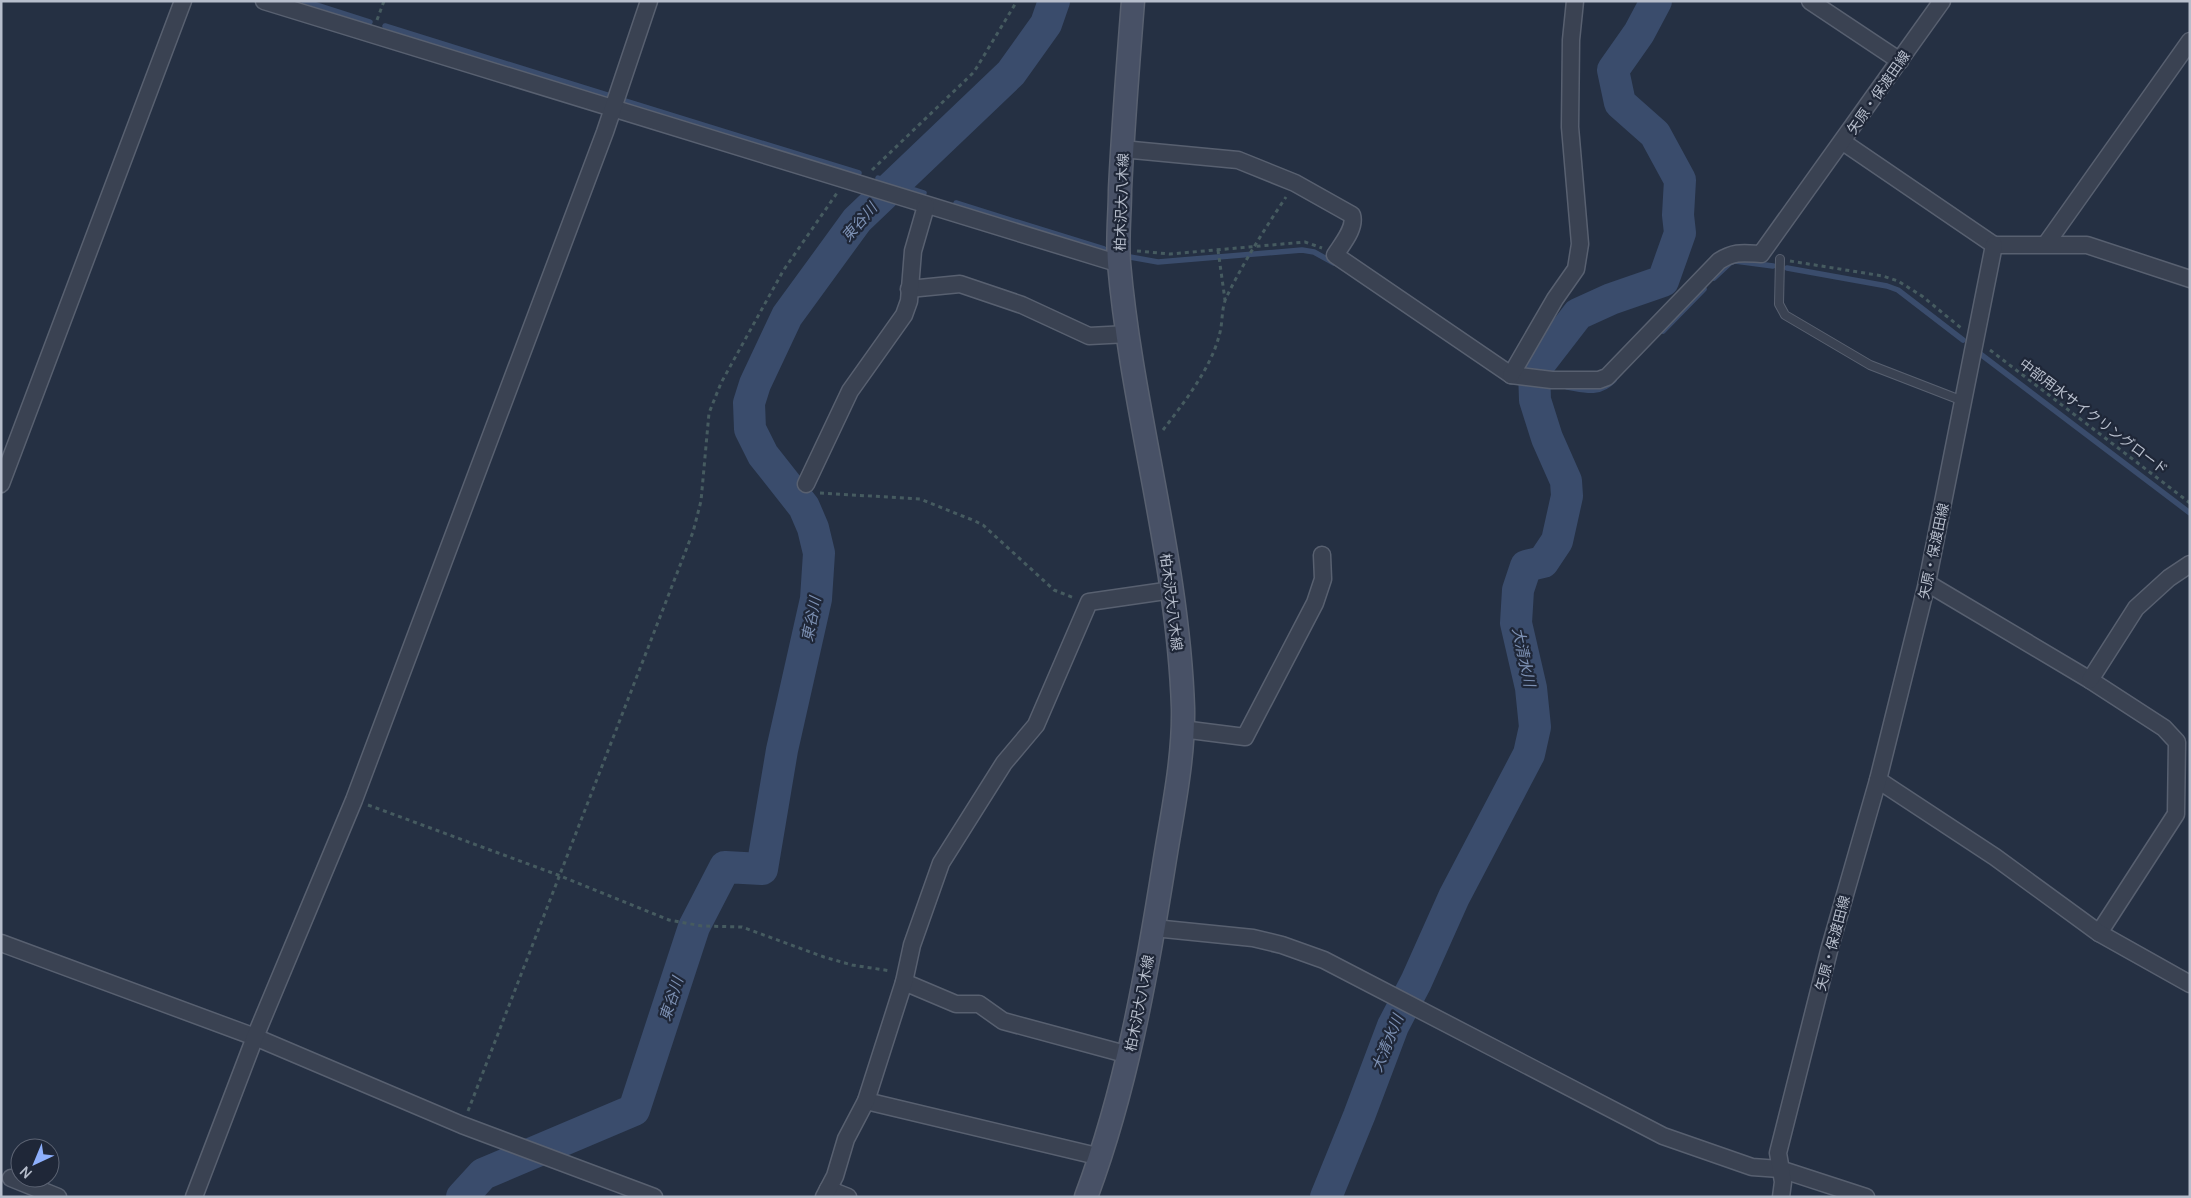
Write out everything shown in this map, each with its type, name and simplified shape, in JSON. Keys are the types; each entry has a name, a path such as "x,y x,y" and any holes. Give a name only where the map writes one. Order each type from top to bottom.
{"main road":[{"name":"柏木沢大八木線","path":"1086,1197 1101,1157 1129,1055 1154,928 1174,799 1183,708 1172,590 1128,334 1122,149 1133,1"}],"street":[{"path":"1,484 183,1"},
{"path":"264,1 921,205 1125,257"},
{"path":"194,1197 255,1037 354,800 605,132 649,1"},
{"path":"1515,376 1555,299 1576,269 1580,244 1570,127 1571,40 1575,1"},
{"path":"1810,1 1900,61"},
{"name":"矢原・保渡田線","path":"1781,1197 1783,1182 1778,1153 1830,947 1878,780 1927,583 1994,246 1843,142 1942,1"},
{"path":"2046,244 2190,41"},
{"path":"1122,149 1238,160 1295,183 1352,215 1354,220 1352,226 1335,255 1515,376 1552,380 1599,380 1606,377 1719,261 1730,254 1739,252 1761,254 1843,142"},
{"path":"806,484 850,391 904,315 909,301 913,251 921,205"},
{"path":"1994,246 2087,245 2190,279"},
{"path":"909,289 960,284 1022,305 1089,336 1128,334"},
{"path":"1182,729 1246,738 1314,603 1323,578 1322,555"},
{"path":"2090,680 2136,608 2169,578 2190,564"},
{"path":"1927,583 2090,680 2164,728 2177,742 2183,817 2100,933"},
{"path":"848,1197 826,1193 835,1176 846,1139 866,1101 905,978 912,945 941,863 1004,763 1036,725 1089,602 1172,590"},
{"path":"1878,780 1995,857 2100,933 2190,984"},
{"path":"1154,928 1253,938 1282,945 1324,960 1663,1136 1752,1167 1780,1169 1866,1197"},
{"path":"1,943 255,1037 462,1125 654,1197"},
{"path":"905,978 956,1004 979,1004 1003,1021 1129,1055"},
{"path":"866,1101 1101,1157"},
{"path":"36,1188 58,1197"}],"lane":[{"path":"1780,259 1779,304 1785,314 1870,365 1963,401"}],"path":[{"path":"866,187 872,169 895,150 974,72 1017,1"},
{"path":"462,1125 693,532 701,501 709,413 721,383 782,271 846,181"},
{"path":"1148,448 1180,408 1210,358 1219,336 1225,301 1252,248 1295,183"},
{"path":"1125,257 1218,251 1305,242 1326,249 1335,255"},
{"path":"1218,251 1225,301"},
{"path":"1780,259 1883,276 1898,281 1922,296 1964,330"},
{"name":"中部用水サイクリングロード","path":"1985,347 2190,503"},
{"path":"806,484 811,492 920,499 975,521 983,525 1054,590 1089,602"},
{"path":"354,800 558,876 669,920 702,926 742,927 833,960 905,978"}],"waterway":[{"path":"304,1 370,22"},
{"name":"東谷川","path":"462,1197 483,1174 634,1110 694,927 725,867 762,869 782,750 816,599 819,553 813,528 804,507 763,455 750,429 749,403 755,384 787,316 857,220 1011,73 1046,24 1054,1"},
{"name":"大清水川","path":"1326,1197 1393,1026 1416,982 1454,897 1529,754 1535,727 1531,688 1516,623 1518,590 1526,566 1543,562 1557,541 1567,496 1566,481 1547,438 1535,400 1534,371 1578,314 1611,299 1663,281 1680,233 1678,215 1680,180 1655,134 1620,103 1613,70 1639,33 1656,1"},
{"path":"385,26 607,95"},
{"path":"625,101 859,173"},
{"path":"878,178 924,193"},
{"path":"956,203 1104,249"},
{"path":"1130,257 1158,262 1302,250 1314,252 1334,263"},
{"path":"1714,278 1730,263 1735,261 1773,266"},
{"path":"1787,268 1887,286 1898,290 1963,340"},
{"path":"1663,331 1704,289"},
{"path":"1979,353 2190,513"},
{"path":"1567,387 1598,390 1614,380"}]}
